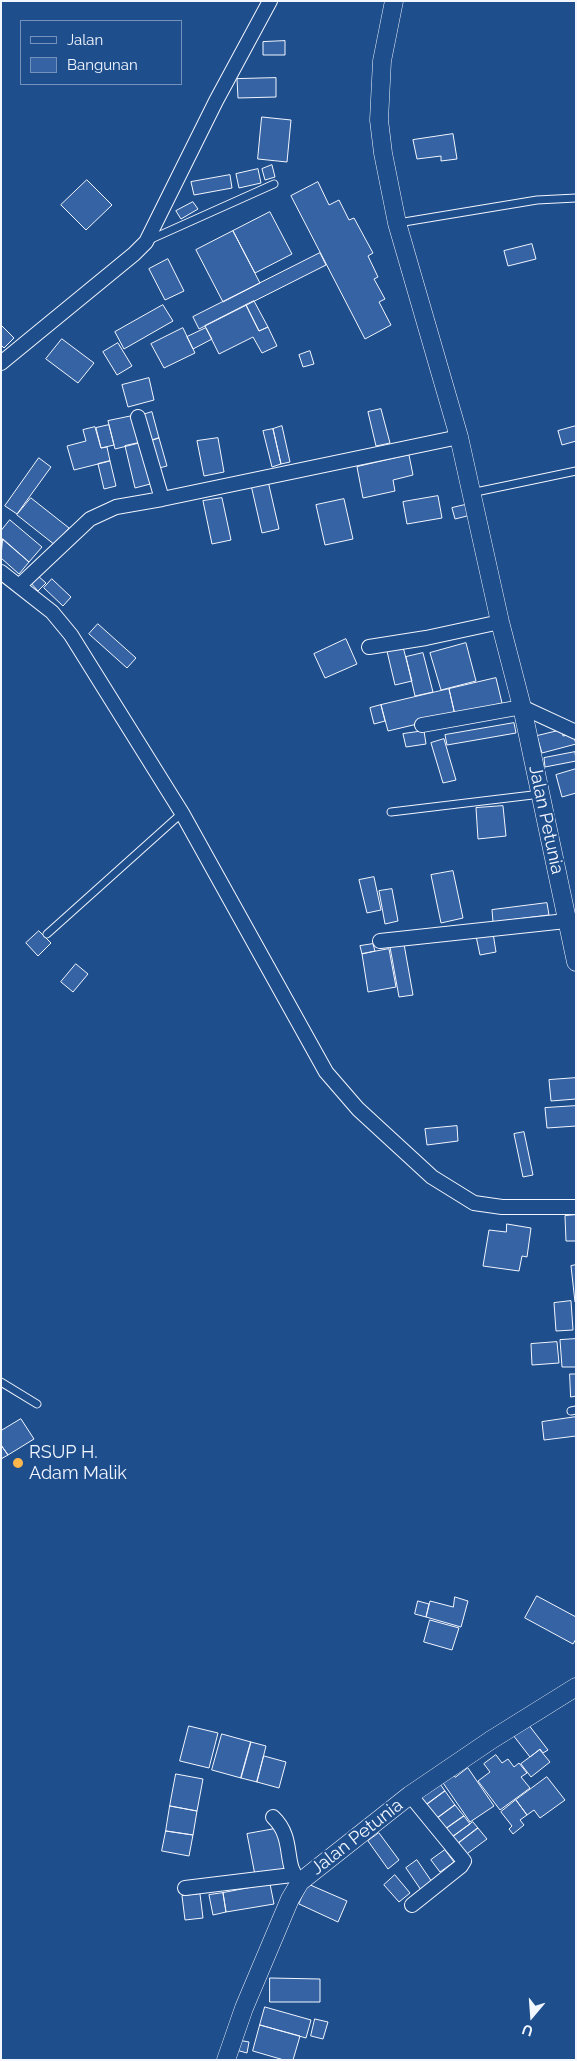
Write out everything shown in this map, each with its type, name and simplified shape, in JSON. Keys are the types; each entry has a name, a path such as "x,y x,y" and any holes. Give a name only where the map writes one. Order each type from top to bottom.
{"street":[{"path":"3,359 134,254 146,242 216,101 270,1"},
{"name":"Jalan Petunia","path":"394,1 382,62 379,120 383,153 397,223 458,437 542,794 566,921 576,962"},
{"path":"138,417 162,500"},
{"path":"20,585 90,519 101,512 116,507 162,500 458,437"},
{"path":"1,572 52,612 71,634 182,813 326,1072 358,1109 432,1177 474,1203 502,1207 576,1207"},
{"path":"369,647 426,638 500,622"},
{"path":"422,725 522,707 576,732"},
{"path":"380,941 566,921"},
{"name":"Jalan Petunia","path":"226,2060 252,1990 290,1899 296,1878 491,1740 576,1687"},
{"path":"410,1796 464,1861 461,1866 412,1905"},
{"path":"185,1888 296,1878 285,1831 273,1817"}],"lane":[{"path":"146,242 274,184"},
{"path":"397,223 418,218 537,200 576,198"},
{"path":"471,493 576,471"},
{"path":"391,812 542,794"},
{"path":"47,934 182,813"},
{"path":"1,1382 36,1404"}],"building":[{"path":"285,41 285,55 263,55 263,42"},
{"path":"276,78 276,97 238,98 237,79"},
{"path":"262,117 291,120 287,162 258,159"},
{"path":"453,134 457,159 441,161 441,156 417,159 413,140"},
{"path":"272,165 275,177 265,180 262,169"},
{"path":"258,169 261,183 239,188 236,174"},
{"path":"230,175 232,188 194,195 191,182"},
{"path":"87,180 112,205 86,230 61,205"},
{"path":"318,182 329,205 339,200 349,220 354,218 373,253 368,256 378,277 374,279 385,299 379,302 391,325 365,339 291,196"},
{"path":"193,202 198,209 181,219 176,211"},
{"path":"270,212 292,254 255,273 233,231"},
{"path":"233,231 260,283 223,302 196,250"},
{"path":"532,244 536,259 508,266 504,251"},
{"path":"320,253 326,265 199,329 193,317"},
{"path":"168,259 184,291 165,300 149,269"},
{"path":"254,301 268,327 259,331 246,305"},
{"path":"163,305 173,321 124,349 115,332"},
{"path":"246,305 259,331 268,327 277,346 262,353 253,337 219,354 205,326"},
{"path":"1,325 14,338 4,348 1,345"},
{"path":"183,328 195,353 164,368 151,344"},
{"path":"206,328 212,339 193,349 187,337"},
{"path":"62,339 94,363 78,383 46,359"},
{"path":"118,343 132,366 117,375 103,352"},
{"path":"310,351 314,364 303,367 299,355"},
{"path":"149,378 154,400 128,407 122,385"},
{"path":"381,409 390,443 376,446 368,412"},
{"path":"152,412 159,438 147,442 139,416"},
{"path":"137,415 143,442 115,449 108,421"},
{"path":"109,425 114,445 101,448 96,428"},
{"path":"282,426 290,462 281,464 273,429"},
{"path":"576,426 576,441 562,445 558,431"},
{"path":"95,427 101,448 107,447 110,461 74,470 67,446 86,441 83,430"},
{"path":"273,429 281,464 272,467 263,431"},
{"path":"159,438 167,466 155,469 147,442"},
{"path":"218,438 224,472 204,476 197,441"},
{"path":"143,442 154,483 135,488 125,446"},
{"path":"409,455 413,475 393,480 395,491 363,498 357,467"},
{"path":"39,458 51,467 17,514 5,506"},
{"path":"110,461 116,486 104,489 98,464"},
{"path":"268,481 279,529 262,533 251,485"},
{"path":"438,496 442,518 407,524 403,502"},
{"path":"31,498 69,528 55,545 17,515"},
{"path":"222,498 231,540 212,544 203,501"},
{"path":"344,499 353,539 325,545 316,505"},
{"path":"469,504 471,515 455,519 452,508"},
{"path":"10,520 42,547 29,562 1,538 1,531"},
{"path":"3,539 29,562 19,574 1,558"},
{"path":"37,575 46,583 38,591 30,582"},
{"path":"52,579 71,597 63,606 44,588"},
{"path":"98,624 136,658 127,668 89,634"},
{"path":"346,639 357,664 325,678 314,654"},
{"path":"402,643 412,681 395,685 386,647"},
{"path":"466,643 476,681 441,690 430,653"},
{"path":"423,653 433,692 415,696 406,657"},
{"path":"496,678 502,703 455,715 449,689"},
{"path":"449,689 455,715 388,731 381,705"},
{"path":"381,705 385,721 374,724 370,708"},
{"path":"514,723 516,733 447,745 445,735"},
{"path":"562,730 563,736 573,734 576,744 542,753 537,736"},
{"path":"424,731 426,744 406,747 403,734"},
{"path":"444,739 456,780 443,783 431,743"},
{"path":"575,752 576,761 545,767 544,758"},
{"path":"576,769 576,793 562,797 556,775"},
{"path":"503,806 506,836 478,839 476,808"},
{"path":"453,871 463,918 441,923 431,875"},
{"path":"374,877 381,910 367,913 359,880"},
{"path":"392,889 398,921 385,924 379,891"},
{"path":"547,903 549,915 493,922 492,910"},
{"path":"39,931 51,943 38,956 26,943"},
{"path":"493,933 496,952 480,955 476,936"},
{"path":"373,944 375,951 362,954 360,946"},
{"path":"404,944 413,995 399,997 390,947"},
{"path":"389,949 396,987 368,992 362,954"},
{"path":"76,964 88,974 73,992 61,982"},
{"path":"576,1078 576,1099 551,1101 549,1080"},
{"path":"576,1106 576,1126 547,1128 545,1108"},
{"path":"457,1126 458,1141 427,1145 425,1129"},
{"path":"524,1132 533,1175 523,1177 514,1134"},
{"path":"576,1215 576,1241 566,1241 565,1216"},
{"path":"507,1224 531,1228 527,1257 522,1256 519,1271 483,1266 489,1230 506,1232"},
{"path":"576,1265 576,1302 575,1302 571,1266"},
{"path":"571,1301 573,1330 556,1331 554,1303"},
{"path":"576,1339 576,1367 562,1367 560,1340"},
{"path":"557,1342 559,1363 532,1365 531,1344"},
{"path":"570,1374 576,1374 576,1396 571,1397"},
{"path":"576,1417 576,1436 544,1440 542,1422"},
{"path":"21,1419 34,1439 8,1455 1,1445 1,1431"},
{"path":"1,1445 8,1455 1,1459"},
{"path":"537,1596 576,1617 576,1639 573,1644 525,1618"},
{"path":"455,1597 468,1601 461,1627 426,1617 430,1601 453,1607"},
{"path":"418,1601 429,1604 426,1617 415,1614"},
{"path":"430,1620 459,1628 452,1650 424,1642"},
{"path":"528,1724 548,1750 543,1753 540,1749 530,1757 513,1735"},
{"path":"189,1726 218,1733 209,1768 180,1761"},
{"path":"222,1734 251,1742 241,1778 212,1770"},
{"path":"251,1742 266,1746 257,1782 241,1778"},
{"path":"540,1750 550,1762 531,1777 521,1764"},
{"path":"496,1755 502,1763 508,1759 514,1767 519,1763 527,1773 521,1777 530,1788 500,1810 478,1781 490,1772 484,1764"},
{"path":"264,1756 286,1762 279,1788 257,1782"},
{"path":"468,1768 494,1806 470,1822 439,1777 450,1770 455,1777"},
{"path":"176,1774 203,1779 197,1811 170,1806"},
{"path":"547,1777 565,1800 540,1818 534,1810 527,1815 516,1800"},
{"path":"438,1781 445,1791 426,1805 418,1796"},
{"path":"445,1791 455,1805 436,1819 426,1805"},
{"path":"516,1800 527,1815 520,1820 524,1825 513,1834 509,1829 512,1826 501,1812"},
{"path":"455,1805 464,1816 444,1830 436,1819"},
{"path":"170,1806 197,1811 193,1835 166,1831"},
{"path":"464,1816 470,1824 451,1838 444,1830"},
{"path":"473,1822 478,1828 456,1845 451,1838"},
{"path":"280,1828 287,1869 255,1875 247,1834"},
{"path":"478,1828 487,1839 464,1856 456,1845"},
{"path":"166,1831 193,1835 189,1856 162,1851"},
{"path":"379,1833 399,1860 388,1869 368,1841"},
{"path":"445,1850 454,1862 440,1872 431,1860"},
{"path":"417,1860 432,1882 421,1890 406,1868"},
{"path":"395,1875 410,1893 399,1902 384,1885"},
{"path":"270,1884 274,1904 226,1912 223,1893"},
{"path":"308,1884 347,1901 338,1922 299,1904"},
{"path":"223,1893 226,1912 213,1915 209,1895"},
{"path":"200,1894 203,1918 185,1920 182,1896"},
{"path":"270,1978 320,1979 320,2002 270,2002"},
{"path":"265,2007 311,2020 306,2038 260,2025"},
{"path":"315,2019 328,2022 323,2039 311,2036"},
{"path":"260,2025 300,2036 293,2060 284,2060 253,2051"},
{"path":"238,2040 249,2042 247,2053 236,2050"}],"place":[{"name":"RSUP H. Adam Malik","path":"18,1463"}]}
